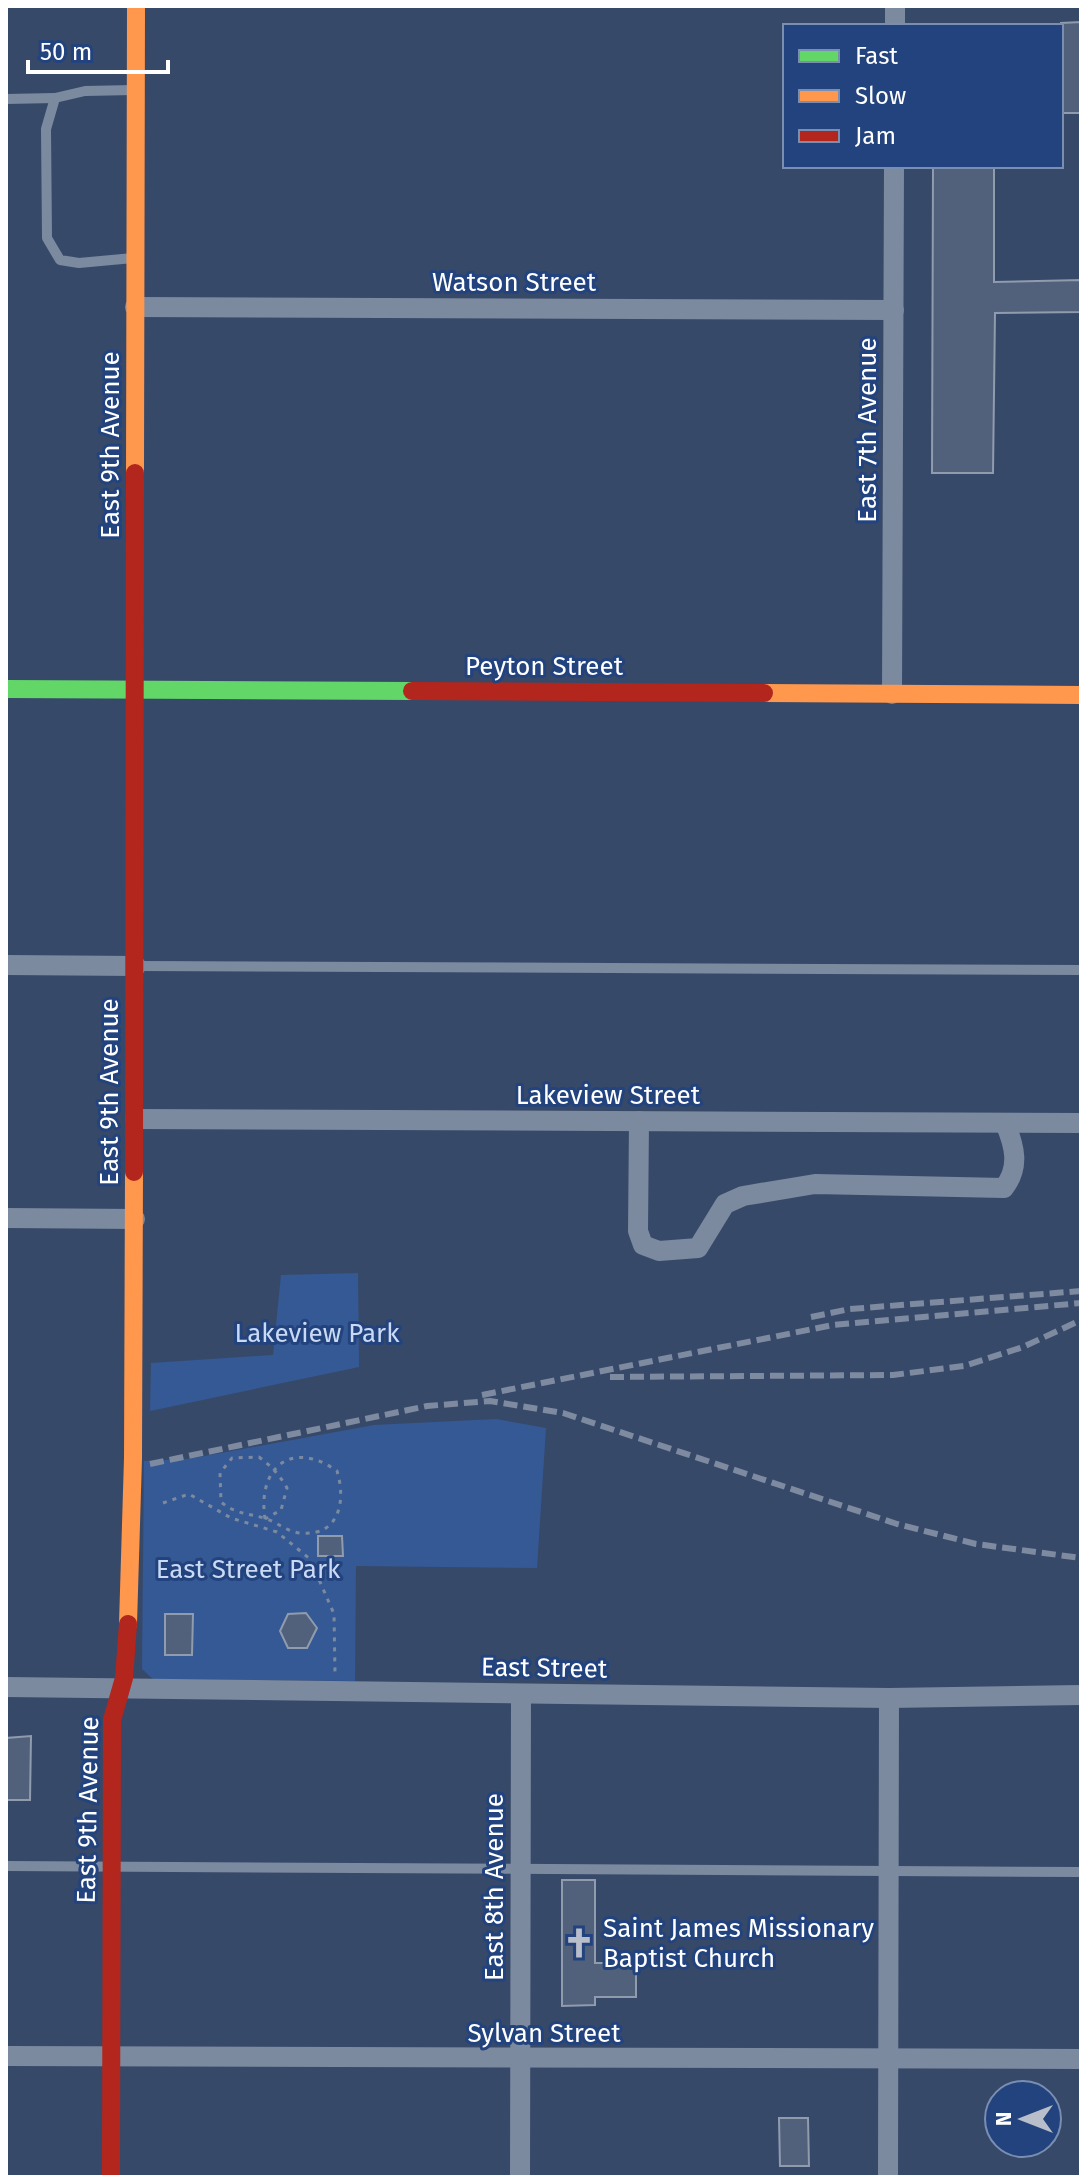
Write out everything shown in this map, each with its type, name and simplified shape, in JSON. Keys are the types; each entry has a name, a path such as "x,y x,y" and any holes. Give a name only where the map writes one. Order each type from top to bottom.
{"street":[{"name":"East 9th Avenue","path":"111,2177 112,1720 127,1648 133,1458 137,690 136,6"},
{"name":"East 7th Avenue","path":"892,694 894,168"},
{"name":"Watson Street","path":"135,307 894,310"},
{"name":"Peyton Street","path":"6,689 1081,695"},
{"path":"6,965 136,966"},
{"name":"Lakeview Street","path":"135,1119 1081,1123"},
{"path":"639,1121 638,1231 643,1245 659,1251 698,1248 725,1204 743,1196 815,1184 1004,1188 1014,1174 1015,1159 1005,1123"},
{"path":"6,1218 135,1219"},
{"name":"East Street","path":"6,1687 889,1698 1081,1695"},
{"name":"East 8th Avenue","path":"520,2177 521,1694"},
{"path":"888,2177 889,1698"},
{"name":"Sylvan Street","path":"6,2056 1081,2059"}],"lane":[{"path":"6,99 55,98 85,91 136,90"},
{"path":"55,98 46,129 47,238 60,260 79,263 135,258"},
{"path":"136,966 1081,970"},
{"path":"6,1866 112,1869 1081,1872"}],"path":[{"path":"221,1502 245,1517 265,1519 300,1534 320,1532 331,1525 341,1509 343,1493 337,1471 325,1463 296,1456 274,1468 264,1484 265,1519"},
{"path":"221,1502 220,1473 232,1458 259,1457 274,1468 287,1488 281,1510 265,1519"},
{"path":"163,1503 189,1494 231,1518 277,1532 310,1559 334,1614 336,1692"},
{"path":"212,1506 221,1502"}],"green space":[{"name":"Lakeview Park","path":"358,1273 359,1367 150,1411 151,1363 273,1355 281,1275"},
{"name":"East Street Park","path":"496,1419 546,1428 537,1568 356,1566 355,1681 153,1679 142,1669 144,1461 188,1459 374,1425"}],"building":[{"path":"1081,22 1081,113 1063,113 1061,23"},
{"path":"933,168 994,168 994,282 1081,280 1081,312 995,313 993,473 932,473"},
{"path":"318,1536 342,1536 343,1556 318,1556"},
{"path":"306,1613 317,1628 307,1648 288,1648 280,1631 288,1614"},
{"path":"165,1614 193,1614 192,1655 165,1655"},
{"path":"31,1736 30,1800 6,1800 6,1738"},
{"name":"Saint James Missionary Baptist Church","path":"562,1880 595,1880 595,1963 636,1963 636,1997 595,1997 595,2005 562,2006"},
{"path":"779,2118 808,2118 809,2166 780,2166"}],"railway":[{"path":"811,1317 850,1309 1081,1291"},
{"path":"482,1395 833,1325 1081,1303"},
{"path":"610,1377 893,1375 964,1366 1023,1347 1081,1320"},
{"path":"150,1464 427,1406 490,1401 563,1413 897,1524 976,1544 1081,1558"}],"traffic: fast":[{"path":"6,689 412,691"}],"traffic: slow":[{"path":"135,473 136,6"},
{"path":"764,693 1081,695"},
{"path":"128,1624 133,1458 134,1172"}],"traffic: jam":[{"path":"134,1172 135,473"},
{"path":"412,691 764,693"},
{"path":"111,2177 112,1720 124,1678 128,1624"}],"place":[{"name":"Saint James Missionary Baptist Church","path":"579,1943"}]}
